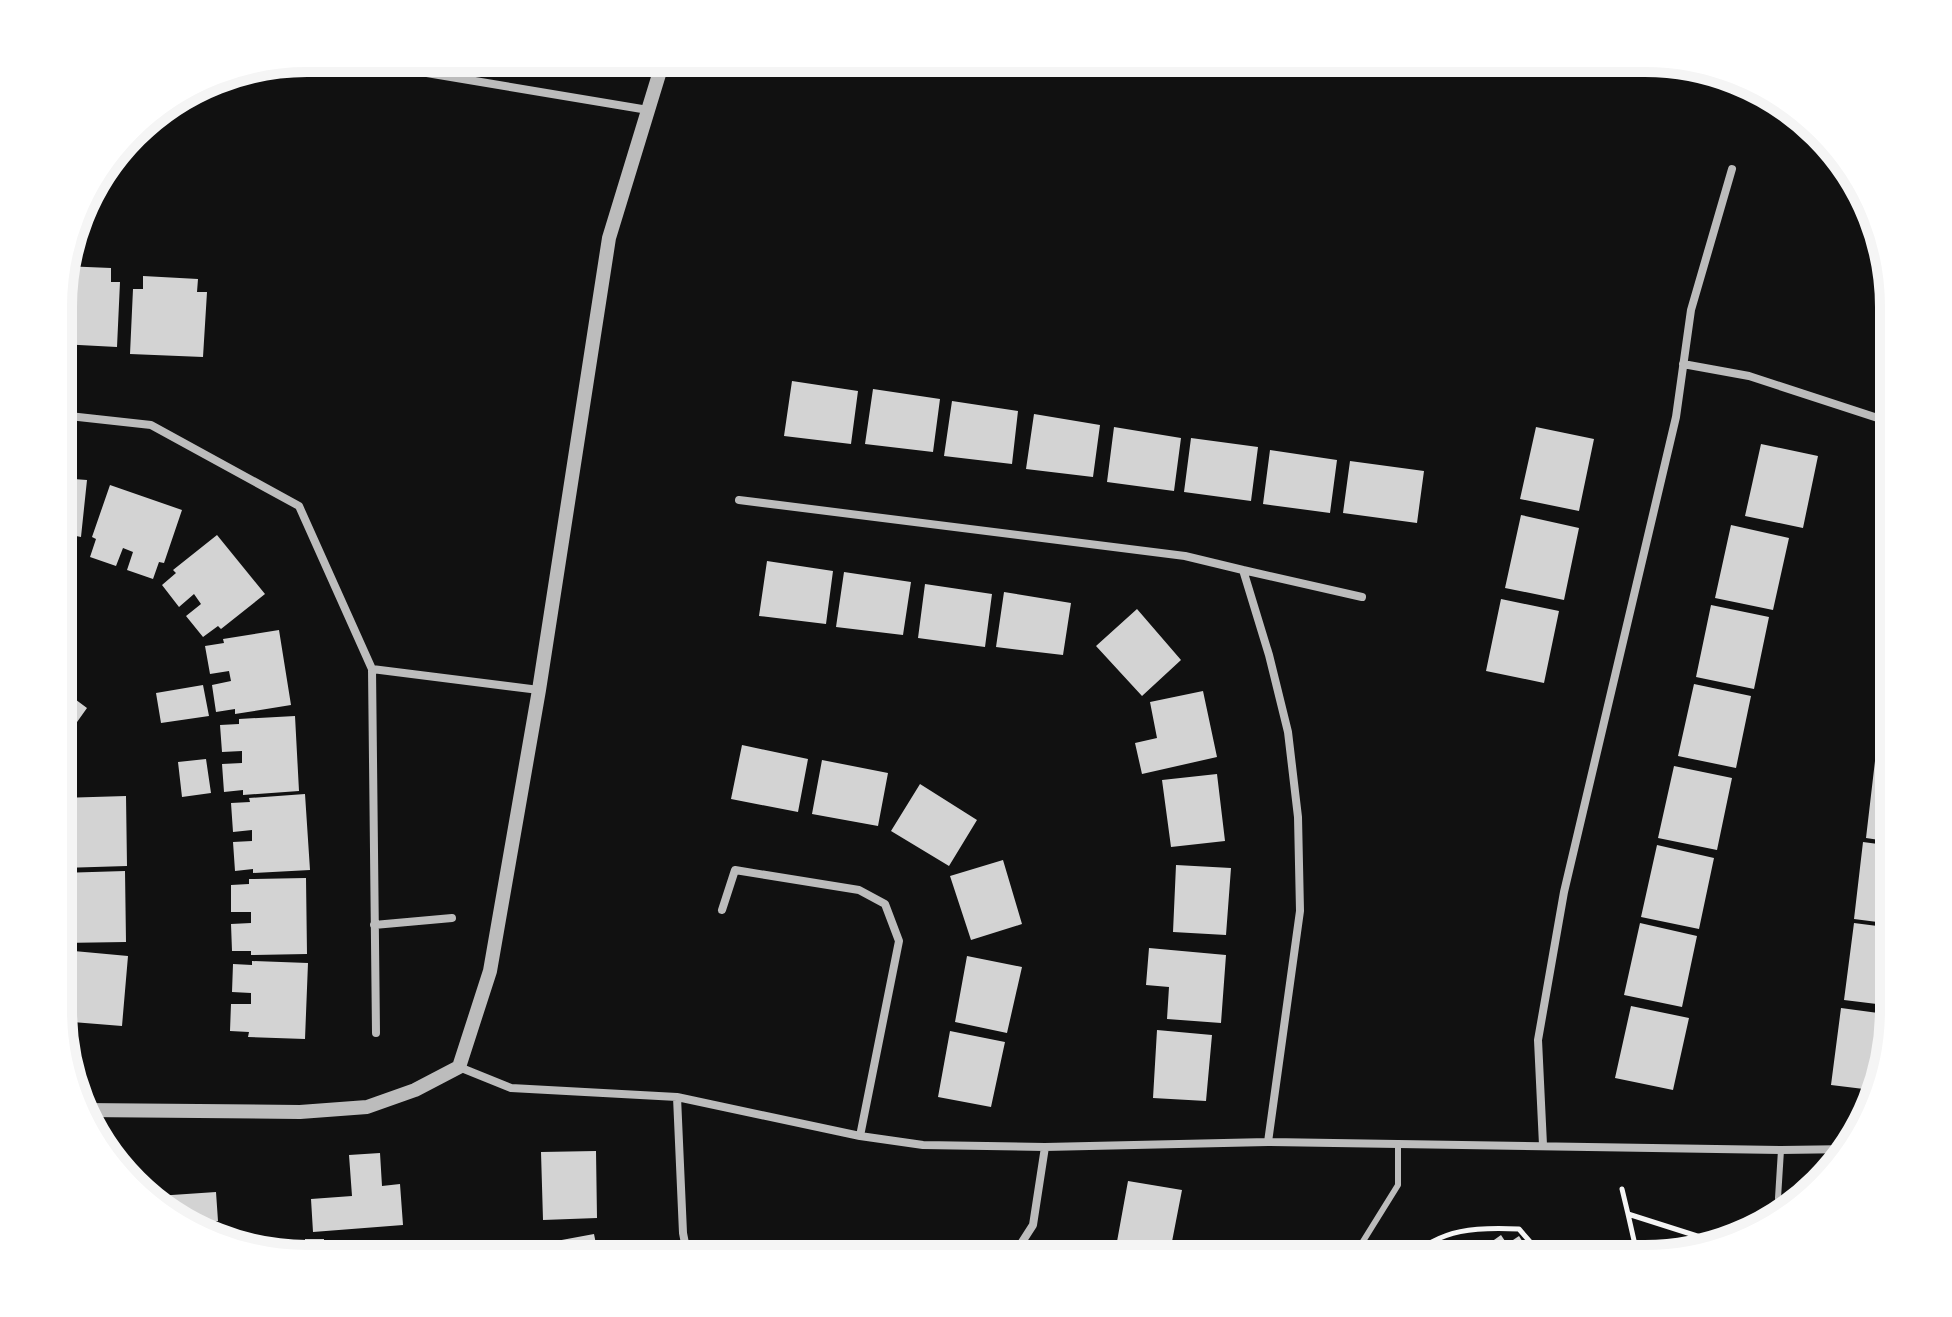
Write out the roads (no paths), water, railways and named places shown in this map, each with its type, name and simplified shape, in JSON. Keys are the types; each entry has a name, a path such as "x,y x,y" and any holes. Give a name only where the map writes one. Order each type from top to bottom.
{"street":[{"path":"448,73 648,110"},
{"path":"95,1110 300,1112 367,1107 415,1090 459,1067 490,971 539,690 609,238 659,73"},
{"path":"1543,1145 1538,1040 1564,892 1676,417 1691,310 1732,169"},
{"path":"1683,364 1749,376 1879,418"},
{"path":"72,416 151,425 299,506 372,669 376,1033"},
{"path":"739,500 1185,556 1362,597"},
{"path":"1243,570 1288,732 1298,817 1300,911 1268,1142"},
{"path":"372,669 539,690"},
{"path":"722,910 735,870 859,890 885,904 899,941 860,1136"},
{"path":"374,925 452,918"},
{"path":"459,1067 511,1088 677,1097 860,1136 923,1145 1045,1147 1268,1142 1834,1149"},
{"path":"677,1097 685,1245"},
{"path":"1020,1244 1033,1225 1045,1147"}],"lane":[{"path":"1361,1244 1398,1185 1398,1143"},
{"path":"1779,1203 1781,1150"}]}
